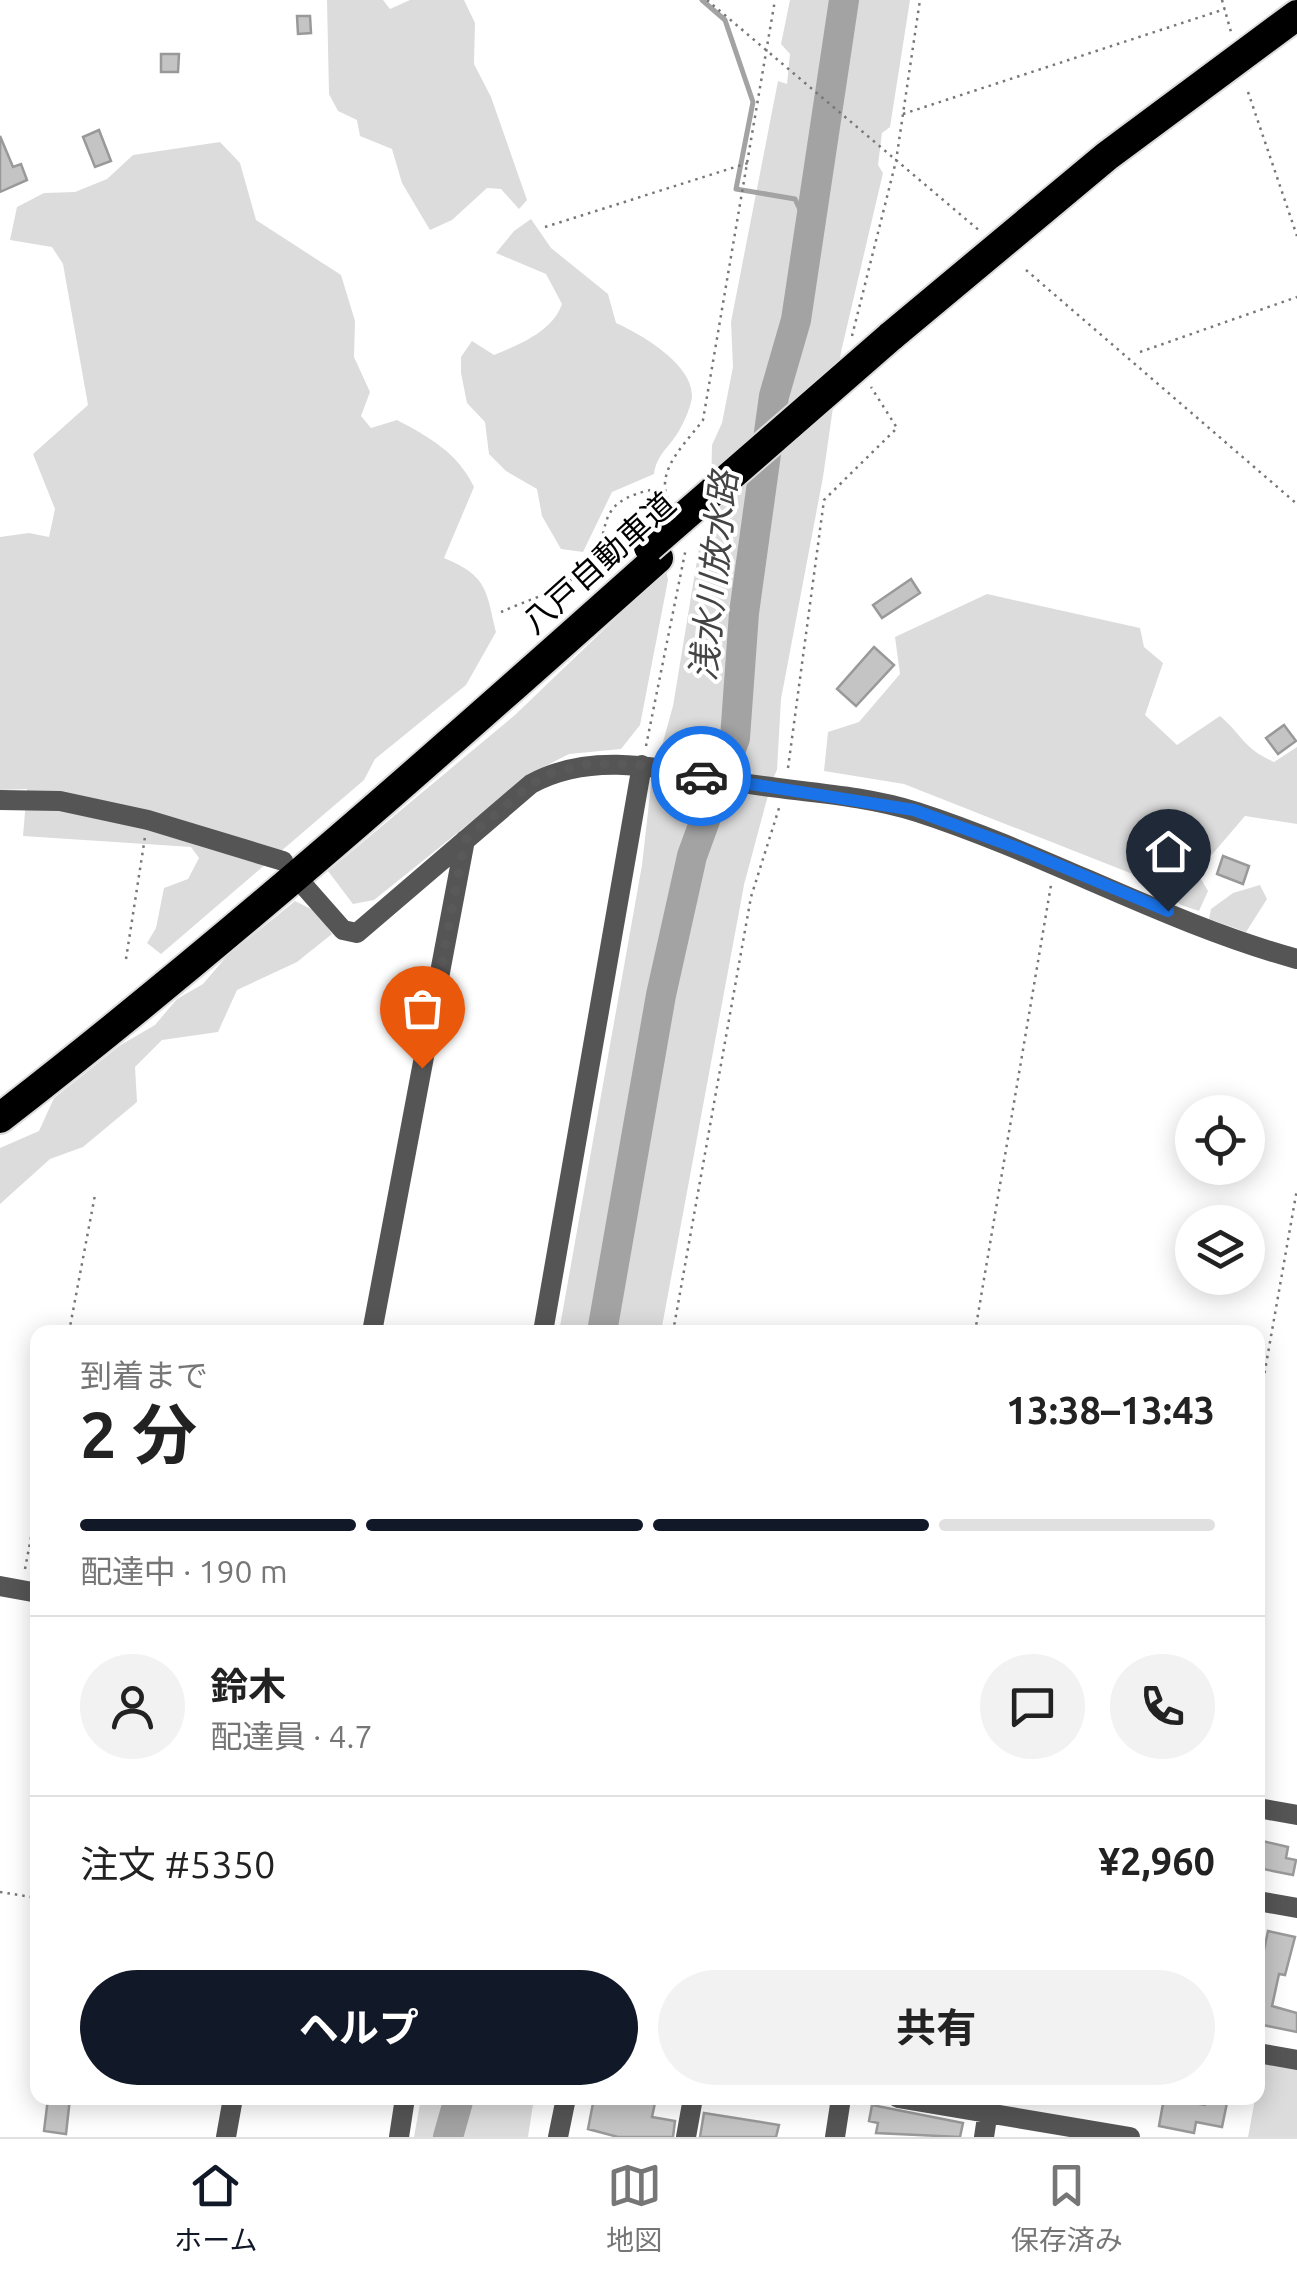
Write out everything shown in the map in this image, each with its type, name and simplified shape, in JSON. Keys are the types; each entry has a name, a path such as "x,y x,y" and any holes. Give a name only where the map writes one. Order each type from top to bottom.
{"highway":[{"name":"八戸自動車道","path":"0,1102 118,1010 344,820 1107,156 1297,15"},
{"name":"八戸自動車道","path":"894,342 1115,166 1297,30"},
{"name":"八戸自動車道","path":"0,1118 129,1018 352,829 654,552"}],"street":[{"path":"306,888 342,930 357,933 531,784 553,772 588,764 642,765 914,810 1168,911 1195,928 1297,959"},
{"path":"544,1325 642,765"},
{"path":"0,800 60,801 148,820 283,861"},
{"path":"373,1325 465,840"},
{"path":"1265,1809 1297,1816"},
{"path":"1265,1903 1297,1908"},
{"path":"1265,2054 1297,2060"},
{"path":"226,2137 233,2105"},
{"path":"398,2137 404,2105"},
{"path":"558,2137 565,2105"},
{"path":"686,2137 692,2105"},
{"path":"834,2137 841,2105"},
{"path":"984,2137 989,2105"},
{"path":"993,2105 1130,2137"}],"path":[{"path":"708,0 986,237"},
{"path":"671,506 663,488 670,463 704,420 775,0"},
{"path":"848,352 896,161 920,0"},
{"path":"1222,0 1232,32"},
{"path":"901,115 1224,9"},
{"path":"1248,92 1297,236"},
{"path":"544,228 749,163"},
{"path":"1026,270 1297,504"},
{"path":"1140,352 1297,297"},
{"path":"675,1325 751,897 785,791 824,500 897,428 868,382"},
{"path":"501,612 577,577 596,557 612,507 631,494 663,488"},
{"path":"642,765 687,542"},
{"path":"126,959 148,820"},
{"path":"976,1325 1054,864"},
{"path":"1265,1370 1297,1189"},
{"path":"70,1325 95,1195"},
{"path":"19,1589 30,1539"},
{"path":"0,1892 30,1897"}],"shaded area":[{"path":"327,0 383,0 390,9 410,0 464,0 475,23 474,64 491,97 527,200 519,209 501,189 487,188 452,220 430,230 402,183 392,149 360,136 357,120 338,111 329,94"},
{"path":"790,0 910,0 890,127 882,133 878,165 883,173 841,352 823,477 781,699 777,770 744,885 662,1325 560,1325 642,865 651,785 673,706 699,548 710,530 712,445 722,423 733,367 731,322 778,81 787,84 790,54 781,44"},
{"path":"220,142 240,163 256,220 341,275 355,321 354,357 370,392 361,416 371,428 397,420 409,426 441,447 460,465 474,487 444,558 477,578 490,605 496,632 466,685 375,759 364,780 161,954 147,943 156,928 164,888 188,879 199,858 191,847 23,836 27,789 0,790 0,537 29,533 49,537 55,509 33,454 88,405 63,264 52,247 10,240 17,207 44,193 75,192 107,179 133,155"},
{"path":"531,219 551,248 608,294 616,323 675,362 690,385 692,397 686,417 658,460 654,474 612,492 583,552 561,549 542,516 537,489 506,471 489,454 485,422 467,403 461,373 461,357 472,341 494,355 543,330 562,304 546,274 496,253 514,231"},
{"path":"666,570 668,580 640,725 621,749 569,754 532,773 374,900 353,904 328,871 515,715"},
{"path":"987,594 1140,628 1144,647 1163,663 1145,715 1177,745 1220,716 1250,747 1274,762 1297,747 1297,824 1245,816 1197,872 1208,891 1199,911 1181,905 1158,884 904,784 824,771 828,732 859,722 900,674 895,637"},
{"path":"1260,885 1267,899 1246,932 1209,919 1211,909 1233,893"},
{"path":"295,901 317,912 332,934 297,962 237,990 218,1032 162,1040 135,1067 137,1102 83,1147 50,1159 0,1204 0,1148 39,1131 54,1098 119,1046 155,1025 177,999 203,984 227,956"},
{"path":"1265,2062 1297,2067 1297,2137 1248,2137 1254,2105 1265,2105"},
{"path":"420,2105 533,2105 528,2137 414,2137"}],"building":[{"path":"297,16 310,16 311,33 298,34"},
{"path":"161,54 179,54 178,72 161,72"},
{"path":"99,130 111,161 95,167 83,137"},
{"path":"0,136 13,167 21,164 27,180 0,192"},
{"path":"911,579 920,593 882,618 873,605"},
{"path":"874,647 894,665 856,706 837,689"},
{"path":"1284,725 1296,741 1278,754 1266,738"},
{"path":"1223,856 1249,866 1243,884 1217,874"},
{"path":"1265,1842 1288,1847 1286,1858 1296,1860 1293,1875 1265,1869"},
{"path":"1268,1931 1295,1937 1285,1975 1279,1974 1272,2006 1297,2013 1297,2032 1265,2025"},
{"path":"47,2105 69,2105 66,2134 44,2131"},
{"path":"593,2105 655,2105 652,2117 675,2121 673,2137 618,2137 588,2129"},
{"path":"872,2105 963,2123 960,2137 876,2133 878,2123 869,2121"},
{"path":"1163,2105 1227,2105 1222,2127 1196,2122 1194,2133 1159,2126"},
{"path":"704,2113 779,2125 776,2137 700,2137"}],"waterway":[{"path":"702,0 725,20 753,102 736,189 795,199 810,231"},
{"name":"浅水川放水路","path":"603,1325 661,995 692,856 735,738 744,613 774,396 796,320 844,0"},
{"name":"浅水川放水路","path":"448,2137 457,2105"}],"way so far":[{"path":"422,1068 465,840 531,784 553,772 588,764 642,765 701,776"}],"route":[{"path":"701,776 914,810 1168,911"}]}
